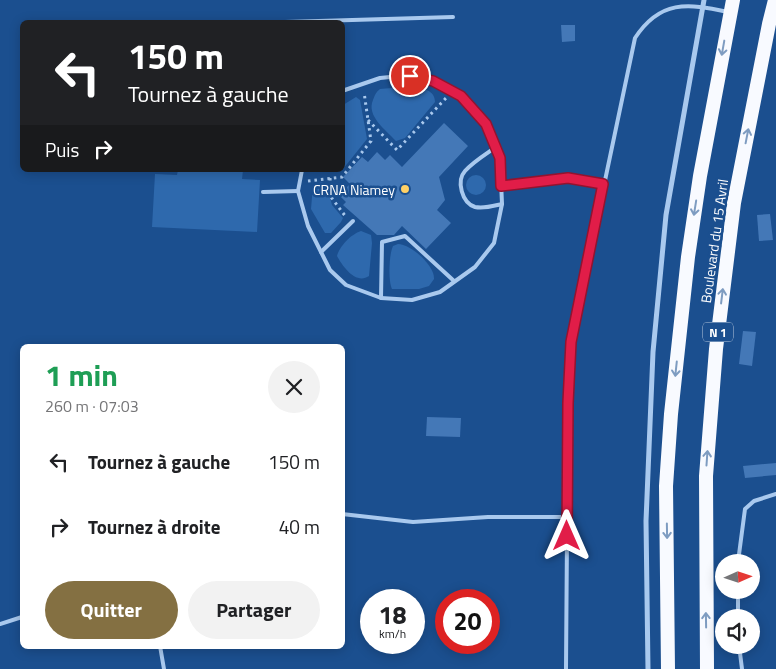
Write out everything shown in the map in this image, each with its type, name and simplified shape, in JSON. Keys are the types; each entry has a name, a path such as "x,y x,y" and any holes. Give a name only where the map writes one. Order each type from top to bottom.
{"highway":[{"name":"Boulevard du 15 Avril","path":"707,669 706,476 716,349 734,203 775,0"},
{"name":"Boulevard du 15 Avril","path":"668,669 666,486 672,404 688,257 700,176 731,6"}],"street":[{"path":"648,669 646,521 653,352 666,215 704,0"}],"lane":[{"path":"566,669 571,342 635,38 651,17 666,9 691,5 702,7 731,6"},
{"path":"345,21 453,17"},
{"path":"302,172 298,191 308,226 330,270 346,285 381,298 412,300 440,292 475,267 494,243 502,204 500,158 486,124 468,103 461,96 433,81 410,76 380,78 345,90"},
{"path":"496,147 464,171 460,186 465,198 473,206 487,207 502,204"},
{"path":"501,186 568,178 603,184"},
{"path":"263,192 298,191"},
{"path":"321,252 352,222"},
{"path":"381,298 382,242 405,236 454,282"},
{"path":"739,554 745,509 754,501 776,494"},
{"path":"345,514 414,522 488,517 567,517"},
{"path":"0,624 20,617"},
{"path":"161,649 164,669"},
{"path":"740,654 742,669"}],"path":[{"path":"300,182 342,176 371,142 363,84"},
{"path":"368,120 397,150 451,92"},
{"path":"330,178 331,197 352,222"}],"shaded area":[{"path":"416,86 426,89 431,93 435,98 435,102 405,138 396,141 382,127 372,112 373,100 380,89"},
{"path":"356,97 360,100 367,139 345,166 345,104"},
{"path":"178,172 243,172 242,179 260,180 257,232 152,227 155,174 177,175"},
{"path":"476,175 483,178 486,185 483,192 476,195 469,192 466,185 469,178"},
{"path":"322,182 327,186 332,205 343,218 331,233 325,233 311,209 313,185"},
{"path":"361,231 371,235 372,243 369,276 364,278 355,277 350,274 337,256 346,241"},
{"path":"398,244 415,252 431,268 434,279 429,286 419,289 392,289 390,261 393,246"}],"building":[{"path":"561,25 575,25 575,41 562,42"},
{"path":"444,123 468,146 439,177 445,200 437,210 451,223 426,249 402,226 394,235 377,235 343,205 346,202 339,195 350,184 343,177 362,157 368,162 377,152 385,160 390,155 402,167"},
{"path":"770,214 773,240 759,241 757,215"},
{"path":"743,331 756,332 752,366 739,364"},
{"path":"427,417 461,418 460,437 426,436"},
{"path":"776,463 776,475 745,478 743,466"}],"place":[{"name":"CRNA Niamey","path":"405,189"}],"route":[{"path":"410,76 433,81 461,96 486,124 500,158 501,186 568,178 603,184 571,342 568,403 567,536"}]}
